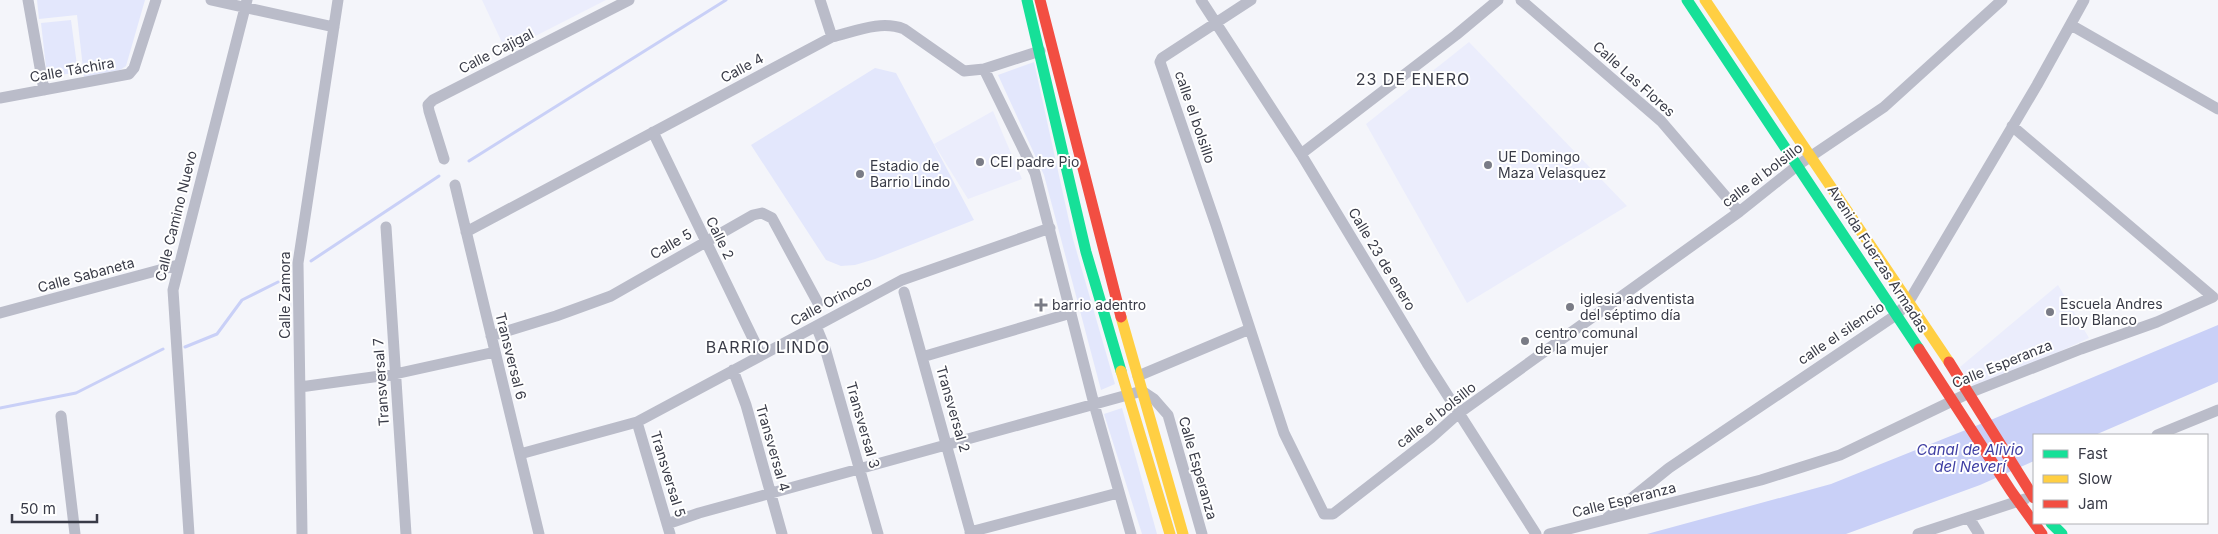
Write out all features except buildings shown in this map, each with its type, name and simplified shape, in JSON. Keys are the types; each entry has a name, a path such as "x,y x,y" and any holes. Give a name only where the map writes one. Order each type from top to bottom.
{"street":[{"path":"28,0 44,90"},
{"name":"Calle Táchira","path":"0,98 130,74 134,68 156,0"},
{"path":"210,0 246,4 334,27"},
{"name":"Calle Zamora","path":"302,534 298,263 338,0"},
{"name":"Calle Cajigal","path":"444,159 428,105 434,100 629,0"},
{"path":"820,0 832,37"},
{"path":"1027,0 1086,252 1130,394 1170,534"},
{"path":"1040,0 1142,391 1183,534"},
{"name":"Calle 23 de enero","path":"1201,0 1301,154 1459,413 1536,534"},
{"path":"1215,22 1251,0"},
{"path":"1301,154 1498,0"},
{"name":"Calle Las Flores","path":"1521,0 1661,121 1739,212"},
{"name":"Avenida Fuerzas Armadas","path":"1687,0 1955,403 2011,492 2033,522"},
{"name":"Avenida Fuerzas Armadas","path":"1705,0 1971,395 2033,495"},
{"name":"calle el silencio","path":"1603,520 1669,468 1896,315 1908,303 2084,0"},
{"name":"calle el bolsillo","path":"1215,22 1162,58 1160,62 1284,433 1324,514 1333,514 1431,438 1459,413 1739,212 1798,165 1884,107 1994,2"},
{"name":"Calle Camino Nuevo","path":"189,534 173,290 246,4"},
{"name":"Calle 4","path":"466,232 832,37 884,24 895,25 904,29 964,71 984,70 1040,51"},
{"path":"2071,25 2218,109"},
{"path":"984,70 1035,173 1094,404 1131,534"},
{"name":"Calle Esperanza","path":"1549,534 1761,480 1840,455 1971,395 2081,349 2157,322 2216,295 2012,126"},
{"name":"Calle 2","path":"653,132 761,355"},
{"name":"Transversal 6","path":"454,185 539,534"},
{"name":"Calle 5","path":"491,336 556,316 610,296 753,214 762,213 772,218 818,303"},
{"name":"Transversal 7","path":"386,227 406,534"},
{"name":"Calle Orinoco","path":"520,454 637,422 902,280 1050,228"},
{"name":"Calle Sabaneta","path":"0,313 178,265"},
{"name":"Transversal 2","path":"904,292 971,533"},
{"path":"922,357 1071,312"},
{"name":"Transversal 3","path":"816,326 825,348 878,534"},
{"path":"1138,376 1250,329"},
{"path":"300,387 395,374 495,352"},
{"name":"Transversal 4","path":"733,370 746,405 782,534"},
{"path":"669,529 699,513 1142,391"},
{"name":"Calle Esperanza","path":"1142,391 1154,399 1168,415 1202,534"},
{"path":"2159,434 2218,410"},
{"path":"61,416 74,534"},
{"name":"Transversal 5","path":"637,422 669,529"},
{"path":"971,533 1118,492"},
{"path":"1918,534 2018,502 2033,495"},
{"path":"1969,518 1980,534"},
{"path":"2052,524 2062,534"}],"shaded area":[{"path":"37,0 145,0 126,66 120,70 84,77 77,15 39,19"},
{"path":"482,0 606,0 506,51"},
{"path":"71,20 78,73 47,76 41,23"},
{"name":"UE Domingo Maza Velasquez","path":"1469,42 1627,206 1467,303 1366,124"},
{"path":"1034,62 1073,239 1115,384 1101,390 1044,175 998,75"},
{"name":"Estadio de Barrio Lindo","path":"875,68 896,73 974,220 875,259 855,265 841,266 826,260 751,145"},
{"name":"CEI padre Pio","path":"993,111 1022,179 968,199 934,144"},
{"name":"Escuela Andres Eloy Blanco","path":"2058,285 2089,338 2037,362 1973,386 1960,367"},
{"path":"1122,408 1157,534 1142,534 1104,414"}],"water":[{"name":"Canal de Alivio del Neverí","path":"2218,325 2218,382 2097,434 2033,434 2033,461 1980,485 1846,534 1647,534 1831,484"}],"waterway":[{"path":"469,161 726,0"},
{"path":"311,261 439,176"},
{"path":"185,347 217,334 242,300 278,282"},
{"path":"0,408 76,393 163,349"}],"traffic: fast":[{"path":"1027,0 1086,252 1121,371"},
{"path":"1687,0 1919,349"},
{"path":"2052,524 2062,534"}],"traffic: slow":[{"path":"1705,0 1949,362"},
{"path":"1121,317 1183,534"},
{"path":"1121,371 1170,534"}],"traffic: jam":[{"path":"1040,0 1121,317"},
{"path":"1919,349 2011,491 2033,522"},
{"path":"1949,362 2033,496"},
{"path":"2035,524 2042,534"}],"place":[{"name":"CEI padre Pio","path":"980,162"},
{"name":"UE Domingo Maza Velasquez","path":"1488,165"},
{"name":"Estadio de Barrio Lindo","path":"860,174"},
{"name":"barrio adentro","path":"1041,305"},
{"name":"iglesia adventista del séptimo día","path":"1570,307"},
{"name":"Escuela Andres Eloy Blanco","path":"2050,312"},
{"name":"centro comunal de la mujer","path":"1525,341"}],"district":[{"name":"23 DE ENERO","path":"1413,79"},
{"name":"BARRIO LINDO","path":"768,347"}]}
